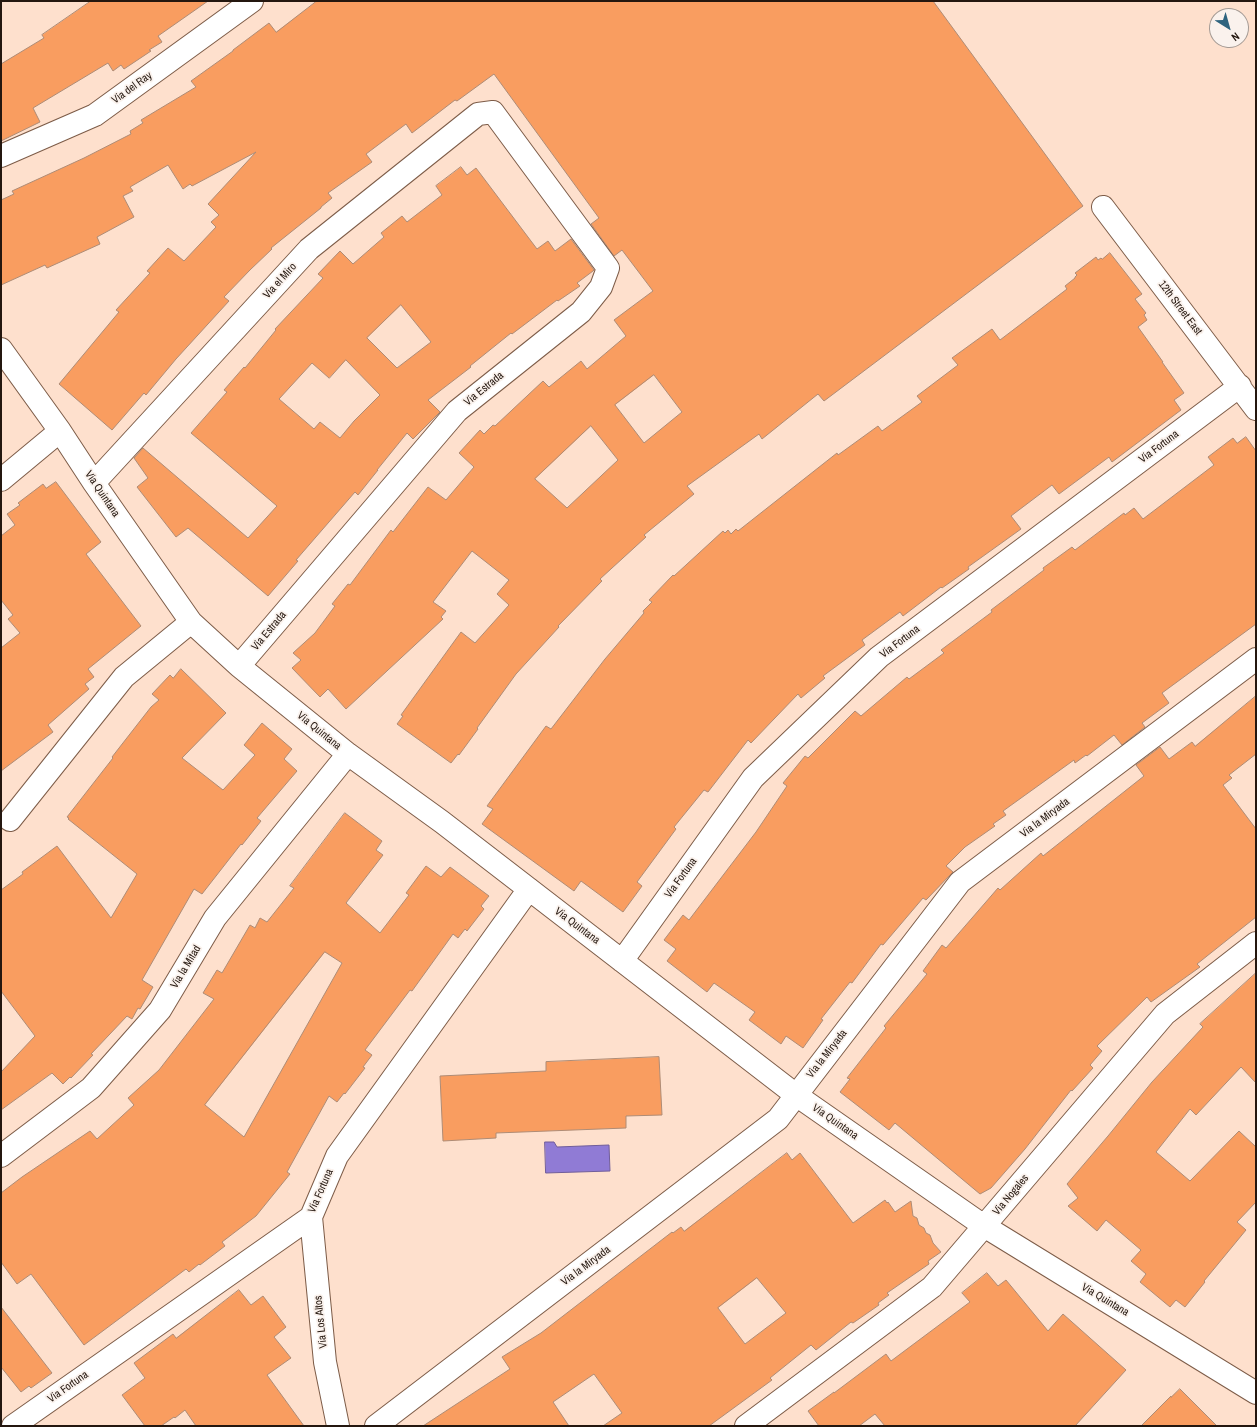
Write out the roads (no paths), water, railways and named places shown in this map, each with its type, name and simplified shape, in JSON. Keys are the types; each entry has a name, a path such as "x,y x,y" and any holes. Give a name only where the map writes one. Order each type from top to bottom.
{"street":[{"name":"Via del Ray","path":"1,156 95,115 252,1"},
{"name":"Via el Miro","path":"94,484 309,249 478,114 493,112"},
{"name":"Via Estrada","path":"239,666 457,411 580,312 600,287 608,268 493,112"},
{"name":"12th Street East","path":"1103,207 1256,409"},
{"name":"Via Quintana","path":"1,349 60,431 94,484 191,622 239,666 348,754 442,822 796,1095 984,1226 1256,1393"},
{"name":"Via Fortuna","path":"622,961 753,778 878,657 1240,386"},
{"path":"1,480 60,431"},
{"path":"10,820 124,676 191,622"},
{"name":"Via la Miryada","path":"376,1426 778,1119 960,882 1256,659"},
{"name":"Via la Mitad","path":"1,1156 91,1088 160,1010 215,918 348,754"},
{"name":"Via Fortuna","path":"13,1426 311,1217 337,1156 528,889"},
{"name":"Via Nogales","path":"746,1426 932,1287 1165,1014 1256,943"},
{"name":"Via Los Altos","path":"311,1217 325,1362 338,1426"}]}
